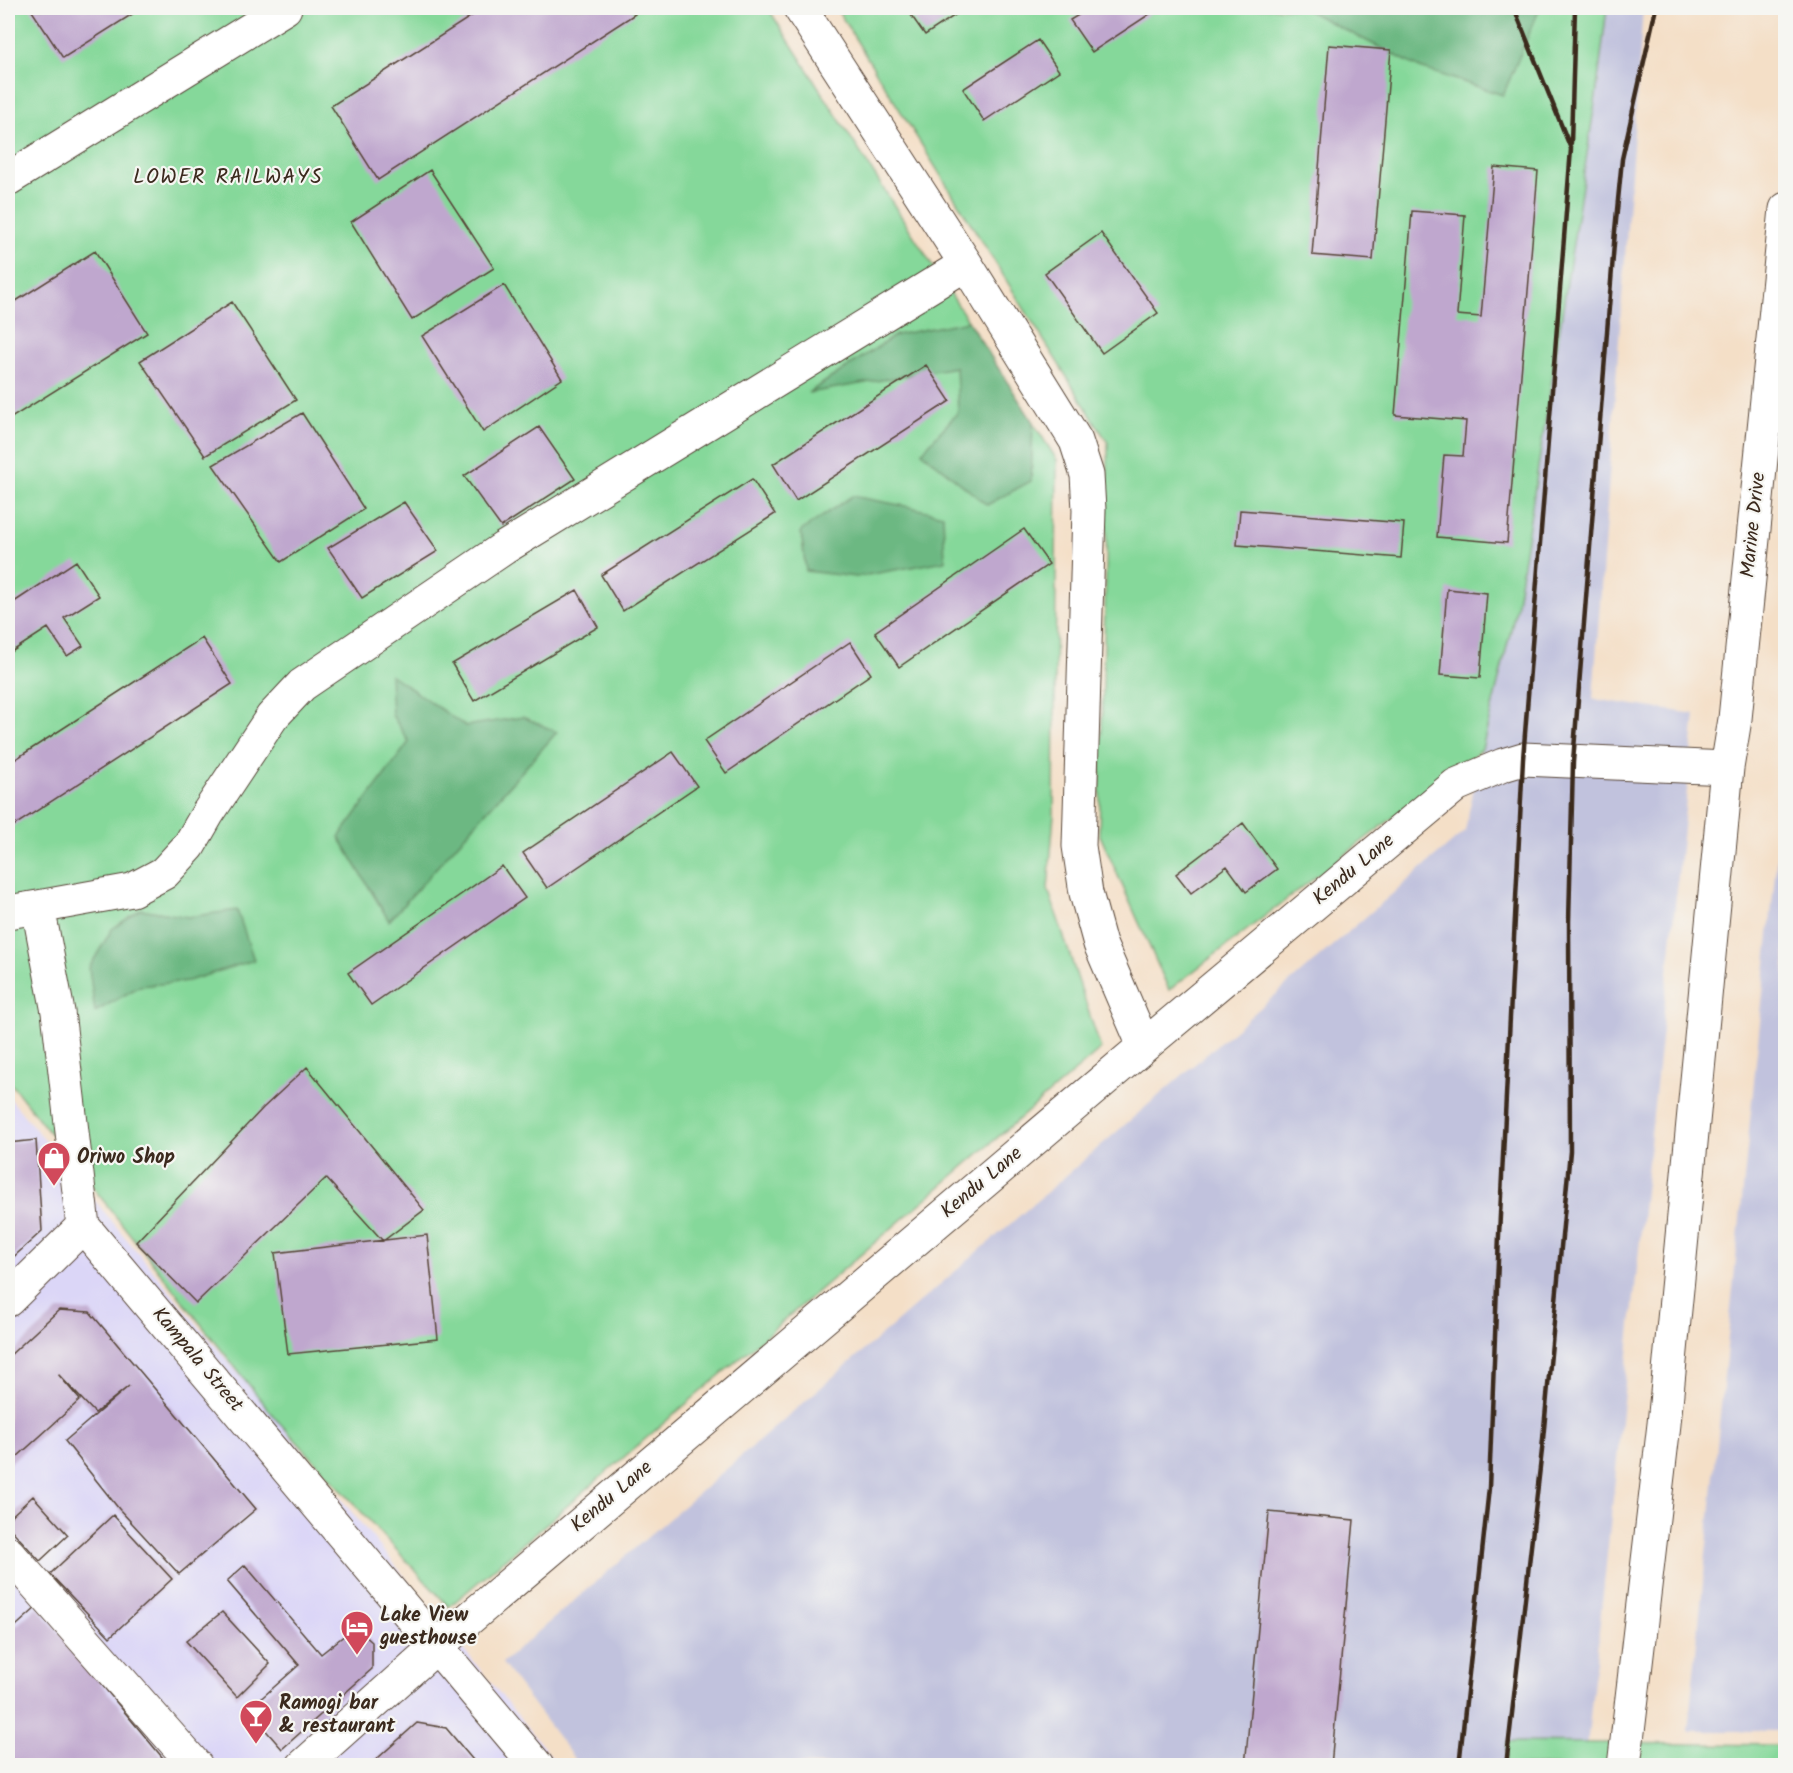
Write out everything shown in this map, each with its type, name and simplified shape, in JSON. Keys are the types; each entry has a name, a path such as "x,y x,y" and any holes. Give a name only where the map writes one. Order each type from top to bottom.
{"street":[{"path":"8,179 285,8"},
{"path":"800,8 966,264 1076,441 1087,475 1089,510 1079,846 1086,893 1100,944 1144,1046"},
{"name":"Marine Drive","path":"1624,1766 1664,1424 1727,768 1735,719 1785,209"},
{"path":"8,1300 83,1226 58,1012 23,910 132,890 164,873 189,846 208,813 272,717 302,685 504,548 966,264"},
{"name":"Kendu Lane","path":"303,1766 437,1646 1456,784 1523,759 1727,768"},
{"name":"Kampala Street","path":"83,1226 537,1766"},
{"path":"8,1553 196,1766"}],"shaded area":[{"path":"1308,8 1643,8 1593,699 1695,714 1585,1765 579,1765 502,1663 1465,831 1487,724"},
{"path":"1785,776 1785,1731 1688,1731"},
{"path":"8,1096 276,1419 558,1765 8,1765"}],"green space":[{"path":"8,8 768,8 1057,460 1054,814 1048,889 1101,1049 449,1607 276,1419 8,1080"},
{"path":"836,8 1607,8 1596,96 1516,609 1482,749 1169,990 1099,833 1108,443"},
{"path":"1302,8 1540,8 1503,95 1420,68"},
{"path":"968,321 1033,422 1031,481 987,505 922,452 958,412 956,367 808,393 896,335"},
{"path":"852,496 943,515 945,561 856,577 806,571 801,531"},
{"path":"390,674 465,726 523,717 557,732 389,921 339,837 409,742 392,715"},
{"path":"141,909 188,917 237,910 254,960 188,981 140,986 95,1012 89,968 112,929"},
{"path":"1507,1742 1785,1745 1785,1765 1505,1766"}],"building":[{"path":"30,8 142,8 63,58"},
{"path":"484,8 630,8 635,14 378,180 331,106"},
{"path":"906,8 966,8 925,35"},
{"path":"1090,8 1159,8 1092,52 1070,20"},
{"path":"1038,40 1059,71 984,121 963,89"},
{"path":"1329,45 1391,50 1373,260 1312,255"},
{"path":"1494,167 1538,171 1507,543 1437,537 1444,455 1463,456 1466,421 1395,415 1412,211 1465,215 1457,315 1481,317"},
{"path":"430,170 494,268 412,320 351,222"},
{"path":"1101,233 1158,313 1102,353 1045,273"},
{"path":"95,251 147,333 8,420 8,306"},
{"path":"504,285 562,379 483,432 422,336"},
{"path":"232,302 296,400 205,456 140,361"},
{"path":"926,365 950,401 796,501 773,464"},
{"path":"302,413 364,509 281,562 213,465"},
{"path":"539,427 575,479 501,527 464,476"},
{"path":"752,479 775,514 623,611 601,575"},
{"path":"404,502 438,551 362,598 328,548"},
{"path":"1240,510 1404,523 1401,558 1237,545"},
{"path":"1024,529 1049,564 899,667 875,632"},
{"path":"76,561 99,596 64,618 83,646 67,656 48,628 8,654 8,606"},
{"path":"1447,589 1487,593 1480,678 1440,675"},
{"path":"577,590 598,627 474,701 452,664"},
{"path":"202,638 232,684 12,827 8,819 8,764"},
{"path":"850,642 871,674 726,773 704,741"},
{"path":"673,752 697,786 547,888 523,853"},
{"path":"1243,823 1277,869 1246,892 1227,866 1191,893 1176,874"},
{"path":"502,866 525,898 371,1005 348,973"},
{"path":"307,1067 424,1210 383,1241 326,1178 196,1303 136,1242 263,1108"},
{"path":"36,1140 42,1231 8,1262 8,1143"},
{"path":"427,1235 438,1339 288,1354 275,1253"},
{"path":"59,1310 90,1312 256,1509 179,1574 119,1509 65,1441 129,1386 95,1413 58,1374 80,1400 8,1465 8,1357"},
{"path":"33,1496 68,1535 40,1561 8,1526 8,1519"},
{"path":"1269,1512 1354,1520 1331,1766 1245,1766"},
{"path":"113,1515 172,1579 110,1637 50,1574"},
{"path":"245,1565 321,1654 355,1627 372,1642 372,1669 282,1749 248,1710 299,1665 227,1581"},
{"path":"37,1607 167,1763 164,1766 8,1766 8,1633"},
{"path":"222,1612 270,1664 237,1697 186,1641"},
{"path":"417,1723 446,1728 478,1766 369,1766"}],"railway":[{"path":"1459,1766 1489,1488 1523,759 1571,149 1514,8"},
{"path":"1571,143 1575,8"},
{"path":"1506,1766 1542,1450 1570,1151 1569,922 1573,762 1615,231 1622,159 1656,8"}],"place":[{"name":"Oriwo Shop","path":"54,1187"},
{"name":"Lake View guesthouse","path":"357,1656"},
{"name":"Ramogi bar & restaurant","path":"256,1745"}],"district":[{"name":"LOWER RAILWAYS","path":"228,177"}]}
